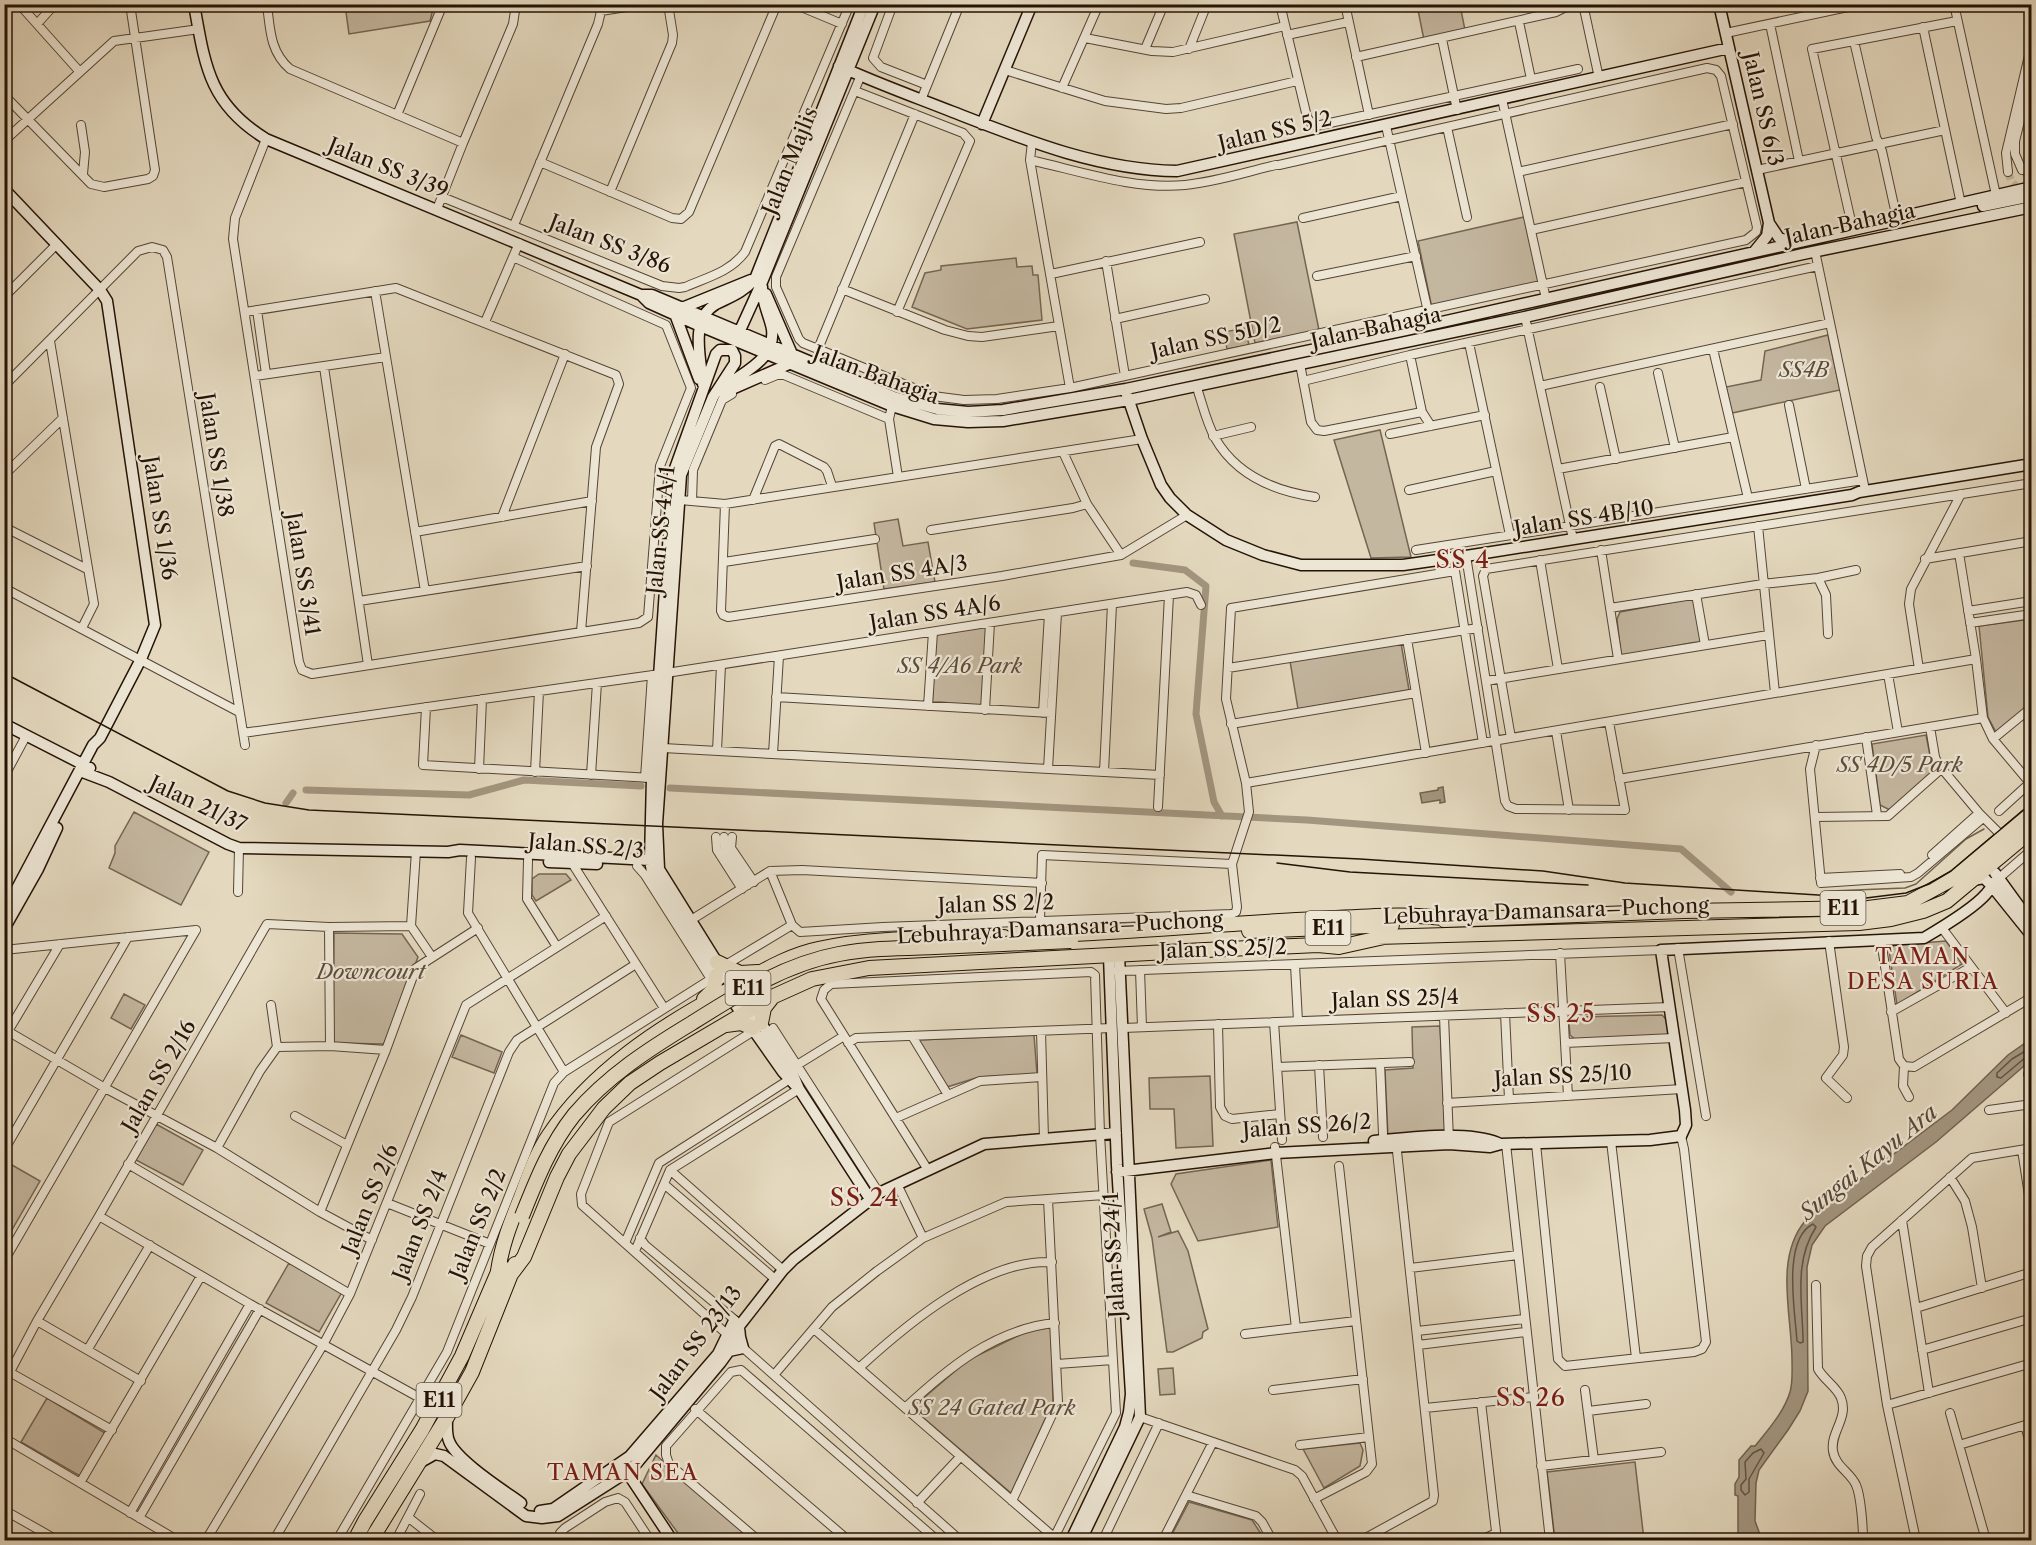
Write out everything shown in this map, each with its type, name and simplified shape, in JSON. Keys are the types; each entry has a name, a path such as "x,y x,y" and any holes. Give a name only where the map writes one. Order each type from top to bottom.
{"highway":[{"name":"Lebuhraya Damansara–Puchong","path":"374,1537 472,1372 526,1217 560,1151 579,1123 618,1083 652,1058 766,988 805,972 839,963 1206,933 1427,924 1450,919 1868,908 1908,903 1954,878 2031,812"},
{"name":"Lebuhraya Damansara–Puchong","path":"1072,945 1358,935 1384,937 1859,923 1891,919 1923,911 1947,901 2031,830"},
{"path":"505,1272 502,1245 536,1158 549,1135 589,1087 637,1045 697,1007 786,960 817,949 850,944 1125,932 1352,917 1426,915 1450,919"},
{"path":"505,1272 524,1257 556,1177 569,1154 604,1108 630,1083 772,997 812,979 870,968 1318,945 1339,947 1384,937"},
{"path":"697,1007 714,989 717,971 760,972"},
{"path":"760,972 761,989 772,997"},
{"path":"723,1026 741,1023 761,1027 764,1008 772,997"},
{"path":"697,1007 707,1005 716,1008 722,1016 723,1026"},
{"name":"Lebuhraya Damansara–Puchong","path":"353,1540 422,1430 505,1272"}],"main road":[{"name":"Jalan Majlis","path":"844,68 864,4"},
{"name":"Jalan Majlis","path":"737,337 844,68 875,4"},
{"path":"982,124 1032,4"},
{"name":"Jalan SS 6/3","path":"1719,4 1769,223"},
{"name":"Jalan SS 3/39","path":"195,8 208,72 220,98 243,123 266,139 641,295 649,303 678,311 737,337"},
{"name":"Jalan SS 5/2","path":"844,68 1032,142 1093,160 1146,171 1177,171 1729,48"},
{"name":"Jalan Bahagia","path":"737,337 791,359 892,406 934,419 968,422 1003,421 1797,243 1893,221 1909,214 2031,187"},
{"path":"4,189 100,290"},
{"path":"1893,221 1911,221 2031,196"},
{"path":"1881,237 1899,229 2031,202"},
{"name":"Jalan Bahagia","path":"791,359 894,397 937,409 968,412 1003,410 1196,385 1474,328 1815,251 2031,207"},
{"path":"1769,223 1779,238 1797,243"},
{"path":"1754,252 1767,236 1769,223"},
{"path":"1716,260 1704,266 1704,271 1719,273"},
{"path":"1686,268 1696,267 1700,270 1699,275 1689,279"},
{"path":"704,390 678,311 758,281"},
{"path":"704,390 698,337 702,322 710,308 758,281"},
{"path":"713,397 728,384 750,371 768,349 772,331 758,281"},
{"path":"713,397 791,359 758,281"},
{"name":"Jalan SS 1/36","path":"85,769 93,745 96,748 141,659 155,625 111,320 107,301 100,290"},
{"path":"1471,316 1474,328"},
{"name":"Jalan SS 4A/1","path":"654,865 649,778 672,548 674,468 716,354 720,350 732,350 735,363 713,397 683,469 672,548"},
{"name":"Jalan SS 4B/10","path":"1127,394 1161,485 1187,515 1226,540 1263,555 1301,565 1403,565 1852,495 1865,488 2031,464"},
{"name":"Jalan SS 4B/10","path":"1865,488 2031,469"},
{"name":"Jalan SS 4A/1","path":"654,865 657,850 663,748 660,674"},
{"name":"Jalan 21/37","path":"4,724 228,844 239,848 274,849"},
{"path":"79,784 98,775 96,748"},
{"path":"4,917 38,869 85,769"},
{"path":"4,929 10,911 85,769"},
{"name":"Jalan SS 2/3","path":"274,849 448,852 460,850 654,865"},
{"name":"Jalan SS 2/3","path":"448,852 471,858 654,865"},
{"path":"1681,1136 1686,1125 1682,1089 1660,950 1924,938 1942,928 1987,893 1994,882 1994,871 1998,858"},
{"name":"Jalan SS 2/3","path":"654,865 691,920 717,971"},
{"name":"Jalan SS 2/3","path":"654,865 660,886 730,990 746,1012 761,1027"},
{"path":"1973,880 1984,878 1994,882 2031,924"},
{"path":"1994,882 2031,936"},
{"name":"Jalan SS 24/1","path":"1071,1540 1125,1427 1131,1394 1117,1168 1117,1028 1114,955"},
{"path":"761,1027 790,1079 874,1196"},
{"path":"761,1027 790,1068 799,1089"},
{"name":"Jalan SS 24/1","path":"1081,1540 1140,1417 1129,1167 1117,1028"},
{"path":"730,1337 737,1323 794,1259 874,1196 984,1144 1116,1133"},
{"name":"Jalan SS 26/2","path":"1117,1168 1278,1147 1490,1139 1503,1144 1536,1144 1650,1140 1681,1136"},
{"path":"729,1351 743,1348 737,1323"},
{"name":"Jalan SS 23/13","path":"418,1463 435,1454 444,1456 526,1516 542,1518 558,1516 610,1483 729,1351 730,1337"},
{"name":"Jalan SS 23/13","path":"447,1417 448,1440 461,1458 529,1510 554,1509 621,1469 636,1464 730,1337"},
{"path":"632,1487 636,1464"},
{"path":"621,1469 664,1540"},
{"path":"610,1483 632,1487 672,1540"}],"street":[{"path":"19,4 80,71"},
{"path":"37,24 55,4"},
{"path":"4,95 92,184 104,187 148,179 153,176 155,170 130,4"},
{"path":"267,4 273,48 290,69 463,143"},
{"path":"397,115 443,4"},
{"path":"437,209 513,24 516,4"},
{"path":"514,225 598,24 601,8 645,4"},
{"path":"610,192 672,43 673,35 668,4"},
{"path":"540,162 672,218 681,219 689,212 777,4"},
{"path":"794,4 842,24"},
{"name":"Jalan SS 3/86","path":"442,196 670,288 685,287 734,265 745,252 850,4"},
{"path":"893,4 873,58 881,66 927,85"},
{"path":"921,100 960,4"},
{"path":"1062,88 1086,38 1099,4"},
{"path":"1145,50 1164,4"},
{"path":"1189,49 1207,5 1218,4"},
{"path":"1280,4 1307,117 1316,126 1578,69"},
{"path":"1345,4 1369,115"},
{"path":"1583,4 1599,78"},
{"path":"1726,33 1862,4"},
{"path":"1954,4 1996,195"},
{"path":"1356,57 1519,22 1557,12 1564,6"},
{"path":"169,32 188,25 195,8"},
{"path":"1853,230 1812,50 1957,21"},
{"path":"1287,35 1348,22"},
{"path":"1519,22 1531,79"},
{"path":"1770,24 1799,161"},
{"path":"1086,38 1145,50 1173,52 1285,26"},
{"path":"1923,27 1961,204"},
{"path":"4,141 114,41 199,29"},
{"path":"1442,39 1457,110"},
{"path":"1854,41 1882,151 1893,221"},
{"path":"2008,172 2006,153 2031,43"},
{"name":"Jalan SS 5D/2","path":"855,91 776,277 776,287 799,339 803,343 933,396 964,400 997,399 1070,388 1746,240 1756,232 1757,226 1733,124 1721,76 1716,70 1707,68 1505,114"},
{"path":"1005,70 1105,101 1166,109 1298,81"},
{"path":"2022,170 2015,154 2015,141 2031,73"},
{"path":"861,75 855,91 963,133 970,141 897,312"},
{"path":"1502,99 1546,299"},
{"path":"818,348 915,114"},
{"path":"1030,160 1099,176 1171,185 1200,182 1505,114"},
{"path":"1518,172 1733,124"},
{"path":"81,125 86,152 83,174"},
{"path":"1386,126 1431,325"},
{"path":"1447,127 1467,217"},
{"path":"1757,170 1945,130"},
{"name":"Jalan SS 3/41","path":"266,139 234,218 233,239 298,662 302,670 312,674 639,623 648,617 654,547"},
{"path":"1032,142 1030,160 1070,388"},
{"path":"1531,230 1746,182"},
{"path":"1304,218 1402,196"},
{"path":"1051,274 1200,242"},
{"path":"485,322 519,243"},
{"path":"6,292 57,244"},
{"name":"Jalan SS 1/38","path":"4,386 138,251 152,247 163,250 167,257 245,745"},
{"path":"1416,550 1806,489 1865,488 1815,251"},
{"path":"1317,276 1416,256"},
{"path":"513,257 666,325 691,388 660,466 654,547 672,548"},
{"path":"1106,261 1125,376"},
{"path":"1303,381 1410,355 1818,266"},
{"path":"245,312 396,288 614,373 618,381 612,406 596,447 581,632"},
{"path":"842,289 956,334 982,337 1059,326"},
{"path":"375,291 425,591"},
{"path":"1115,319 1205,299"},
{"path":"257,310 266,375"},
{"path":"1525,317 1573,539"},
{"path":"1540,386 1830,323"},
{"path":"50,341 94,604 82,628"},
{"path":"1470,343 1510,535"},
{"path":"1713,349 1748,498"},
{"path":"502,517 565,354"},
{"path":"1410,355 1422,412 1431,426"},
{"path":"255,376 387,357"},
{"path":"1300,364 1311,422 1317,430 1324,431 1422,412"},
{"path":"324,367 368,665"},
{"path":"1658,373 1674,448"},
{"path":"692,501 693,470 725,396 777,375 784,375 889,419"},
{"path":"1196,385 1214,436 1238,468 1278,489 1315,498"},
{"path":"1600,387 1616,459"},
{"path":"1789,405 1806,489"},
{"path":"892,406 889,419 898,477"},
{"path":"1390,434 1485,415"},
{"path":"4,476 63,418"},
{"path":"1214,436 1251,427"},
{"path":"1558,469 1734,438"},
{"path":"680,500 725,504 1142,439"},
{"path":"753,500 776,446 779,444 824,467 832,486"},
{"path":"1063,452 1087,504 1121,555"},
{"path":"1409,490 1496,471"},
{"path":"1511,738 1483,576 1486,568 2031,483"},
{"path":"1919,669 1909,596 1925,560 1961,494"},
{"path":"416,532 592,501"},
{"name":"Jalan SS 4A/3","path":"725,504 721,611 728,617 1121,555 1187,515"},
{"path":"931,530 1087,504"},
{"path":"1758,525 1775,693"},
{"path":"4,526 87,569"},
{"path":"724,562 875,539"},
{"path":"1925,560 2031,542"},
{"path":"1601,550 1618,659"},
{"path":"1959,553 1983,718 1993,739 2031,782 1999,811"},
{"path":"1466,556 1505,801 1508,806 1516,809 1568,806 1578,810 1624,810 1609,722"},
{"path":"1540,560 1558,669"},
{"path":"359,602 587,566"},
{"path":"1610,608 1763,584 1818,578 1856,570"},
{"path":"1040,920 1042,855 1232,864 1249,812 1246,783 1226,699 1231,608 1455,571 1483,743"},
{"path":"1818,578 1826,595 1828,634"},
{"path":"4,588 239,712"},
{"name":"Jalan SS 4A/6","path":"243,733 721,665 1187,592 1199,598 1201,605"},
{"path":"1696,594 1705,645"},
{"path":"1158,807 1169,595"},
{"path":"1968,611 2031,601"},
{"path":"1104,772 1112,604"},
{"path":"1048,769 1047,713 1053,613"},
{"path":"1970,622 2031,614"},
{"path":"985,710 990,623"},
{"path":"1228,668 1478,628"},
{"path":"928,706 933,632"},
{"path":"1486,681 1768,635"},
{"path":"1407,639 1426,753"},
{"path":"773,754 779,656"},
{"path":"1246,783 1976,659"},
{"path":"717,751 721,665"},
{"path":"1888,674 1898,732"},
{"path":"591,775 597,683"},
{"path":"535,772 539,691"},
{"path":"1231,724 1416,693"},
{"path":"776,698 1047,713"},
{"path":"479,769 482,699"},
{"path":"426,707 423,765 649,778"},
{"path":"1993,739 2031,707"},
{"path":"1619,779 1983,718"},
{"path":"1930,727 1935,757 1941,769 2002,837"},
{"path":"1556,731 1568,806"},
{"path":"4,777 26,736"},
{"path":"1866,737 1876,815"},
{"path":"1816,746 1810,769 1821,880 1909,873 1981,815"},
{"path":"663,748 1160,775"},
{"path":"1815,817 1888,816 1941,769"},
{"path":"724,837 731,848 748,885 717,850 724,837"},
{"path":"238,892 239,848"},
{"path":"416,851 411,926 432,957"},
{"path":"1994,882 2028,853"},
{"path":"471,858 468,913 564,1072"},
{"path":"528,860 527,899 557,947"},
{"path":"572,863 664,1008"},
{"name":"Jalan SS 2/2","path":"338,1540 447,1352 554,1083 564,1072 717,971 792,925 800,932 1040,920 1232,914 1238,907 1232,864"},
{"path":"637,866 717,971"},
{"path":"691,920 770,871 802,870 1042,883"},
{"path":"770,871 792,925"},
{"name":"Jalan SS 2/6","path":"207,1540 323,1345 350,1294 466,1005 606,916"},
{"name":"Jalan SS 2/16","path":"7,1370 99,1216 267,924 329,927 411,926"},
{"path":"329,927 330,1046"},
{"path":"320,1212 386,1050 416,968 478,928"},
{"path":"1942,928 2006,1013"},
{"path":"4,950 196,930 4,1261"},
{"path":"6,1147 128,937"},
{"path":"1881,940 1899,1059 1904,1066 1904,1086 1909,1097"},
{"path":"1829,941 1844,1055 1826,1078 1847,1098"},
{"path":"60,944 6,1033 217,1148 320,1212 372,1240"},
{"path":"1678,948 1706,1116"},
{"name":"Jalan SS 25/2","path":"1115,972 1660,950"},
{"path":"1560,953 1568,1096"},
{"name":"Jalan SS 2/4","path":"274,1540 396,1330 509,1052 517,1040 537,1026 636,964"},
{"path":"1295,965 1298,1021"},
{"path":"1892,1012 1971,967"},
{"path":"1140,970 1142,1027"},
{"name":"Jalan SS 24/1","path":"846,1039 820,999 824,990 831,984 1090,972 1095,975 1100,1134 1116,1413 1054,1539"},
{"path":"1904,1066 1914,1067 2031,997"},
{"path":"217,1148 260,1071 277,1047 271,1005"},
{"name":"Jalan SS 25/4","path":"846,1039 1670,1007"},
{"path":"1506,1013 1509,1099"},
{"path":"1444,1016 1449,1140"},
{"path":"1274,1022 1280,1114 1278,1147 1296,1328"},
{"path":"1218,1024 1220,1107 1225,1116 1232,1119 1280,1114"},
{"path":"874,1196 797,1065 761,1027 609,1122 581,1194 582,1204 960,1540"},
{"path":"1041,1031 1044,1139"},
{"path":"912,1036 948,1095"},
{"path":"1565,1043 1674,1038"},
{"path":"797,1065 846,1039 928,1170"},
{"path":"277,1047 330,1046 386,1050"},
{"path":"1276,1066 1410,1062"},
{"path":"1380,1063 1383,1134"},
{"path":"1319,1065 1323,1137"},
{"path":"2028,1074 2031,1083"},
{"path":"896,1118 980,1081 1041,1077"},
{"path":"626,1243 658,1162 790,1079"},
{"path":"634,1251 670,1170 799,1089"},
{"name":"Jalan SS 25/10","path":"1447,1103 1682,1089"},
{"path":"1989,1110 2031,1104"},
{"path":"295,1116 347,1145"},
{"path":"1536,1144 1558,1359 1564,1366 1702,1350 1706,1342 1681,1136"},
{"path":"1611,1141 1636,1358"},
{"path":"1362,1540 1433,1501 1434,1489 1396,1143"},
{"path":"1503,1144 1518,1255 1550,1540"},
{"path":"1916,1540 1887,1405 1866,1266 1867,1256 1872,1247 1972,1158 2031,1148"},
{"path":"2022,1150 2031,1215"},
{"path":"128,1164 350,1294"},
{"path":"1314,1499 1366,1473 1372,1464 1339,1166"},
{"path":"670,1170 783,1270"},
{"path":"1950,1177 1965,1201 1972,1227 1982,1288"},
{"path":"664,1184 772,1283"},
{"path":"897,1184 923,1238"},
{"path":"774,1375 832,1307 923,1238 1006,1202 1104,1195"},
{"path":"1012,1501 1058,1402 1048,1199"},
{"path":"387,1203 490,1244"},
{"path":"99,1216 250,1304 420,1398"},
{"path":"1902,1220 1929,1393"},
{"path":"626,1243 640,1238"},
{"path":"640,1238 645,1245 737,1323"},
{"path":"88,1349 150,1245"},
{"path":"1410,1268 1518,1255"},
{"path":"859,1368 887,1342 951,1295 1017,1265 1034,1261 1052,1262"},
{"path":"1916,1308 2031,1272"},
{"path":"80,1483 201,1276"},
{"path":"1816,1285 1818,1369 1841,1396 1844,1407 1833,1452 1837,1461 1856,1485 1863,1540"},
{"path":"130,1513 250,1304"},
{"path":"139,1518 260,1309"},
{"path":"1417,1332 1524,1318"},
{"path":"1922,1350 2031,1318"},
{"path":"37,1321 141,1381"},
{"path":"1245,1334 1356,1321"},
{"path":"905,1408 935,1380 981,1348 1024,1328 1055,1323"},
{"path":"814,1329 1054,1539"},
{"path":"1418,1345 1526,1332"},
{"path":"1057,1364 1113,1360"},
{"path":"1887,1405 2031,1364"},
{"path":"7,1370 111,1430"},
{"path":"759,1540 669,1464 666,1455 666,1446 731,1372 741,1370 937,1540"},
{"path":"1273,1390 1363,1379"},
{"path":"1585,1390 1594,1460"},
{"path":"1425,1408 1533,1396"},
{"path":"684,1400 848,1540"},
{"path":"1481,1402 1496,1537 1481,1540"},
{"path":"1588,1411 1646,1404"},
{"path":"1950,1413 1986,1540"},
{"path":"1140,1417 1289,1467 1302,1476 1337,1540"},
{"path":"1103,1540 1159,1423"},
{"path":"1959,1445 2028,1424 2031,1451"},
{"path":"1300,1445 1369,1437"},
{"path":"4,1438 177,1540"},
{"path":"1163,1540 1213,1442"},
{"path":"1541,1466 1661,1452"},
{"path":"918,1503 960,1456"},
{"path":"396,1540 420,1494"},
{"path":"1186,1495 1256,1516 1272,1540"},
{"path":"560,1540 560,1533 565,1528 605,1502 618,1498 625,1502 650,1540"},
{"path":"4,1510 57,1540"},
{"path":"409,1518 437,1540"}],"green space":[{"path":"345,4 434,5 430,21 349,34"},
{"path":"1417,5 1460,5 1465,30 1424,40"},
{"path":"1524,217 1539,284 1432,308 1418,241"},
{"path":"1297,222 1319,330 1255,343 1234,234"},
{"path":"1016,258 1017,267 1032,266 1033,275 1038,275 1042,320 967,329 912,307 925,273 941,270 941,266"},
{"path":"1245,328 1249,345 1227,349 1224,332"},
{"name":"SS4B","path":"1828,335 1840,390 1732,413 1726,387 1761,380 1765,351"},
{"path":"1380,430 1411,557 1371,558 1334,440"},
{"path":"898,519 903,546 928,542 935,582 884,589 874,523"},
{"path":"1695,598 1702,641 1621,656 1617,619 1620,612"},
{"path":"2031,619 2031,704 1997,734 1988,717 1979,626"},
{"name":"SS 4/A6 Park","path":"987,626 984,707 932,705 936,635"},
{"path":"1401,643 1409,690 1298,709 1290,661"},
{"name":"SS 4D/5 Park","path":"1926,735 1933,771 1890,810 1880,805 1872,744"},
{"path":"134,812 209,852 181,905 109,868 115,853 115,846"},
{"path":"539,874 566,874 571,880 536,901 532,895 532,879"},
{"name":"Downcourt","path":"334,933 402,934 418,957 384,1044 333,1043"},
{"path":"1946,941 1962,964 1897,1005 1889,950 1895,945"},
{"path":"124,994 145,1005 131,1029 111,1018"},
{"path":"1662,1015 1668,1021 1669,1035 1576,1040 1570,1035 1569,1024 1575,1017"},
{"path":"1440,1026 1445,1133 1388,1137 1385,1070 1413,1068 1412,1027"},
{"path":"461,1035 502,1052 494,1073 452,1057"},
{"path":"1034,1035 1037,1074 979,1077 947,1087 918,1040"},
{"path":"1210,1076 1213,1146 1176,1148 1174,1109 1150,1109 1149,1078"},
{"path":"156,1124 203,1150 183,1185 136,1160"},
{"path":"1271,1160 1278,1227 1198,1241 1171,1184 1176,1174"},
{"path":"5,1161 40,1181 5,1242"},
{"path":"1162,1204 1171,1232 1158,1237 1178,1231 1188,1251 1208,1329 1203,1332 1202,1338 1173,1352 1167,1352 1152,1238 1144,1209"},
{"path":"289,1263 342,1292 319,1332 266,1303"},
{"name":"SS 24 Gated Park","path":"1051,1327 1053,1402 1011,1493 912,1408 968,1360 1026,1332"},
{"path":"1173,1368 1175,1394 1160,1395 1158,1369"},
{"path":"47,1398 105,1433 80,1476 21,1442"},
{"path":"1360,1443 1363,1450 1360,1466 1324,1488 1303,1449"},
{"path":"656,1455 753,1540 683,1540 642,1484"},
{"path":"1635,1462 1644,1540 1555,1540 1547,1472"},
{"path":"1189,1502 1252,1520 1265,1540 1169,1540"}],"water":[{"path":"1443,787 1445,802 1440,803 1440,800 1422,803 1420,793"},
{"path":"2031,1039 2031,1060 1936,1142 1825,1226 1812,1245 1807,1267 1808,1391 1800,1411 1759,1470 1756,1483 1755,1521 1762,1540 1738,1540 1738,1496 1735,1495 1735,1484 1739,1477 1739,1460 1751,1446 1755,1446 1775,1420 1784,1407 1791,1388 1792,1360 1787,1270 1796,1236 1805,1221 1952,1110 2008,1055"}],"waterway":[{"path":"1133,563 1185,570 1206,586 1196,714 1214,802 1222,816"},
{"path":"306,790 469,795 524,780 641,786"},
{"path":"670,788 1307,820 1681,849 1731,892"},
{"path":"286,803 293,793"},
{"path":"1830,891 1905,888 1916,884 1966,839 1984,829"}],"tunnel":[{"path":"2022,170 2032,180"},
{"path":"2008,172 2011,181 2020,191"}],"tram line":[{"path":"4,673 228,791 265,803 309,810 1360,859 1543,871 1625,883 1866,898 1906,893 1929,884 1951,871 2032,803"},
{"path":"1277,863 1350,872 1588,885"}],"district":[{"name":"SS 4","path":"1463,560"},
{"name":"TAMAN DESA SURIA","path":"1923,968"},
{"name":"SS 25","path":"1561,1014"},
{"name":"SS 24","path":"865,1198"},
{"name":"SS 26","path":"1531,1398"},
{"name":"TAMAN SEA","path":"623,1472"}],"water label":[{"name":"Sungai Kayu Ara","path":"1868,1162"}]}
